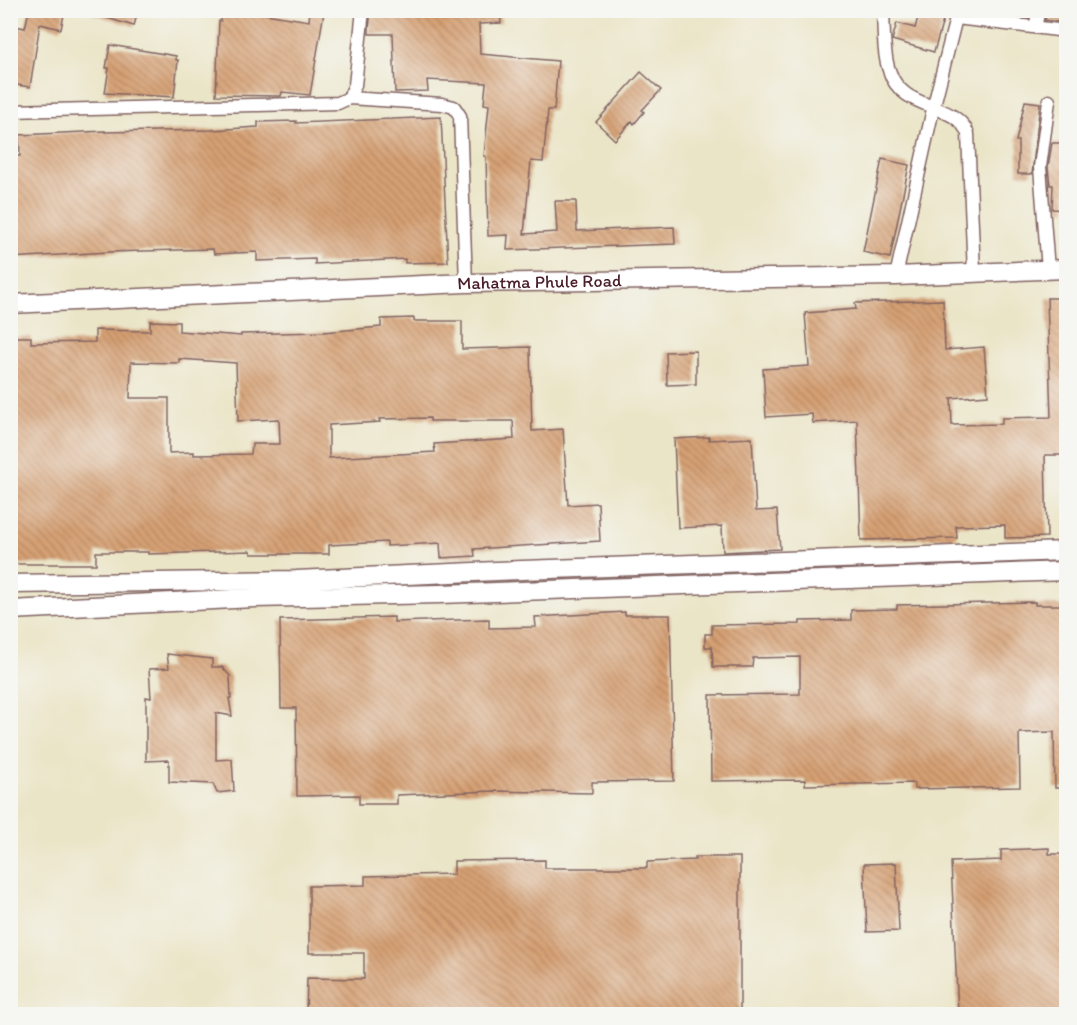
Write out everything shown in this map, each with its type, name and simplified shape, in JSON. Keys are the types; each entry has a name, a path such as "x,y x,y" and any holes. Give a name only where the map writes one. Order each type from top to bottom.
{"street":[{"path":"349,98 355,85 363,10"},
{"path":"883,10 888,70 896,86 903,94 933,109 956,117 964,123 968,134 974,273"},
{"path":"1035,27 1039,10"},
{"path":"896,276 933,109 957,14 1066,31"},
{"path":"10,111 338,103 349,98 442,104 454,107 460,116 466,283"},
{"path":"1048,270 1040,167 1049,101"},
{"name":"Mahatma Phule Road","path":"10,304 466,283 896,276 1066,269"},
{"path":"10,584 296,580 1066,551"},
{"path":"847,559 848,579"},
{"path":"10,610 254,598 440,594 1066,571"}],"building":[{"path":"29,10 65,10 61,29 40,24 30,87 10,84 10,25 25,28"},
{"path":"94,10 138,10 134,26 93,14"},
{"path":"223,10 253,10 253,12 309,21 310,10 324,12 310,95 282,92 281,96 216,95 219,21 221,21"},
{"path":"500,10 501,23 479,24 480,54 558,61 554,110 548,110 543,162 531,161 524,234 557,232 555,201 576,201 577,231 674,227 675,244 507,250 508,235 488,236 486,157 484,156 489,105 484,104 486,83 427,80 428,91 395,92 393,34 369,34 369,29 371,11"},
{"path":"920,10 946,10 934,52 892,40 897,23 915,28"},
{"path":"994,10 1030,10 1029,18 994,14"},
{"path":"1047,10 1066,10 1066,23 1045,20"},
{"path":"110,45 176,56 178,60 174,97 105,93"},
{"path":"641,72 661,90 642,110 644,112 634,124 632,121 615,140 596,122"},
{"path":"1025,101 1040,103 1032,174 1018,174 1018,141 1016,141"},
{"path":"441,117 448,262 405,263 405,259 315,264 315,259 257,261 257,252 214,254 213,249 10,258 10,156 20,156 19,135 212,130 258,127 258,122 296,121 296,123"},
{"path":"1052,143 1066,143 1066,210 1052,209 1053,185 1050,185 1048,167"},
{"path":"882,159 909,165 890,258 863,252"},
{"path":"1047,298 1066,298 1066,455 1045,455 1047,537 1005,538 1005,525 956,526 957,538 861,540 857,420 813,423 812,414 766,417 763,369 809,366 805,313 856,309 855,303 943,300 945,350 984,347 988,395 951,398 952,425 1002,424 1002,418 1051,417"},
{"path":"414,318 414,321 462,321 462,349 530,347 532,431 563,429 568,505 598,503 600,541 474,549 475,556 441,558 440,543 387,546 387,542 329,545 329,554 251,554 251,551 148,554 148,552 96,552 96,564 10,564 10,337 31,337 31,343 95,342 95,330 150,331 150,321 179,322 179,331 241,336 241,334 323,332 381,327 381,319","holes":["179,359 236,363 238,421 279,419 280,444 252,444 251,454 169,453 169,398 130,398 131,362 179,363","430,418 430,421 513,421 514,439 434,444 435,452 329,458 329,425 380,422 379,419"]},
{"path":"696,351 696,384 667,385 666,352"},
{"path":"709,437 709,440 752,438 756,511 777,510 780,549 723,552 722,526 678,528 674,439"},
{"path":"1035,602 1035,605 1066,605 1066,788 1055,788 1054,732 1019,733 1020,787 914,789 914,783 805,785 805,780 711,781 710,695 800,694 800,657 753,658 752,667 713,667 712,647 705,647 705,634 712,634 712,625 800,624 800,621 851,620 851,610 897,609 897,605"},
{"path":"625,612 625,615 670,615 674,781 592,782 592,793 494,791 397,795 397,804 359,804 359,795 297,796 296,708 281,708 280,620 394,617 394,622 489,619 489,628 536,627 535,617"},
{"path":"167,654 212,659 212,667 222,667 230,676 231,698 229,698 232,716 216,713 216,760 232,759 234,791 217,793 213,784 169,782 169,760 146,761 146,697 151,698 149,669 169,668"},
{"path":"1049,848 1049,854 1066,854 1066,1014 958,1014 951,862 1001,860 1001,850"},
{"path":"695,857 740,857 740,1014 306,1014 307,978 364,979 364,953 309,953 309,886 365,885 365,876 454,874 454,861 545,860 545,868 647,868 647,862 695,860"},
{"path":"896,863 899,931 867,932 864,864"}]}
